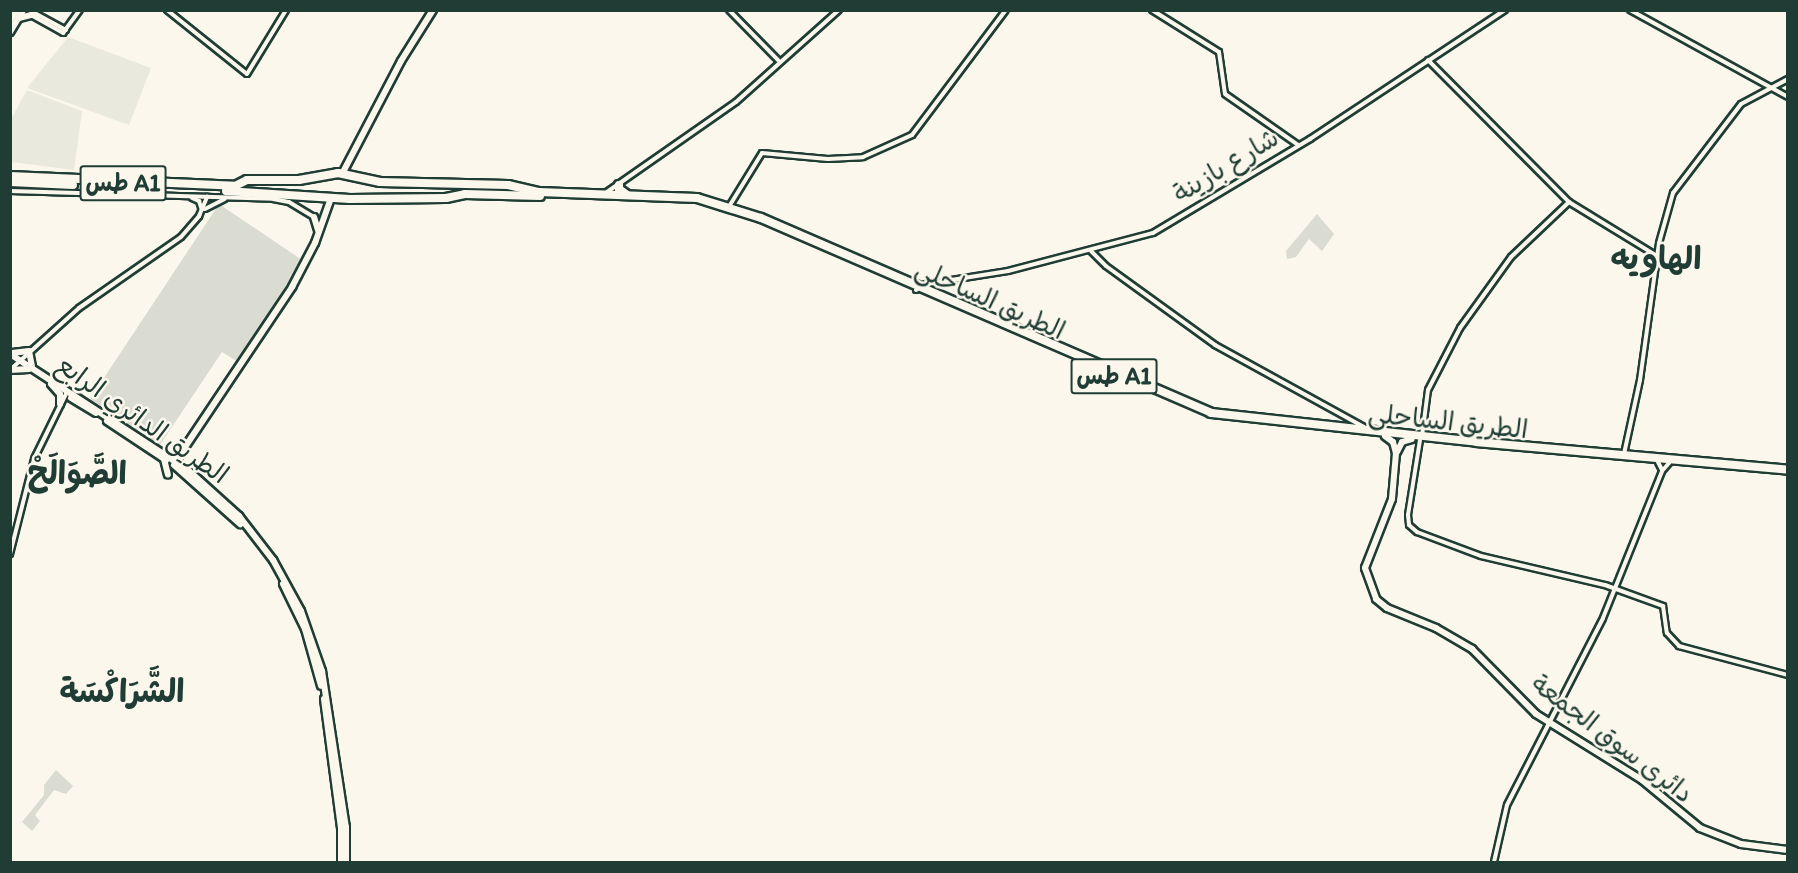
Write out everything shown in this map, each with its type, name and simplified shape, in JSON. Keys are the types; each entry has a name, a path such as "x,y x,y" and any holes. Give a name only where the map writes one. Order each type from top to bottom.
{"highway":[{"name":"الطريق الساحلى","path":"234,192 247,180 299,180 342,174 380,182 508,185 539,192 697,198 730,205 925,287 936,294 1211,413 1418,438"},
{"name":"طس A1","path":"11,178 23,183 234,192"},
{"name":"طس A1","path":"11,178 178,190"},
{"path":"619,185 620,191 628,194"},
{"name":"الطريق الساحلى","path":"234,192 331,198 446,198 465,194 686,201 717,205 925,287 1210,416 1385,436 1788,472"},
{"name":"الطريق الساحلى","path":"1621,456 1658,462 1788,472"}],"main road":[{"path":"12,10 13,20"},
{"path":"10,32 17,10"},
{"path":"342,174 401,61 433,10"},
{"path":"13,20 23,11"},
{"path":"13,20 31,13"},
{"path":"175,464 291,287 318,234 331,198"},
{"path":"318,234 313,215 326,210"},
{"path":"10,353 29,351 30,368 10,369 14,360"},
{"name":"الطريق الدائري الرابع","path":"10,353 14,360 30,368 186,472 239,522 264,555 300,618 320,671 343,803 346,862"},
{"name":"الطريق الدائري الرابع","path":"30,368 79,403 164,456"},
{"path":"51,384 60,394 60,404 70,401 79,403"},
{"path":"1385,436 1393,442 1396,453"},
{"path":"1396,453 1402,442 1418,438"},
{"path":"184,450 183,462 186,472 169,475 164,456 184,450"},
{"name":"دائرى سوق الجمعة","path":"1396,453 1389,510 1365,562 1372,593 1387,608 1447,633 1472,649 1529,708 1549,723 1642,780 1705,830 1741,844 1788,850"},
{"name":"الطريق الدائري الرابع","path":"320,671 340,820 341,862"}],"street":[{"path":"23,11 31,13 64,32 80,10"},
{"path":"167,10 247,74 286,10"},
{"path":"729,10 779,61"},
{"path":"605,193 728,108 839,10"},
{"path":"730,205 762,153 860,157 889,148 912,135 1006,10"},
{"path":"1152,10 1219,52 1224,92 1298,146"},
{"name":"شارع بازينة","path":"925,287 996,274 1153,233 1298,146 1505,10"},
{"path":"1630,10 1788,97"},
{"path":"1428,60 1569,202 1657,256"},
{"path":"1621,456 1637,398 1657,256 1668,206 1681,178 1741,104 1769,87 1788,79"},
{"path":"178,190 198,201 202,212"},
{"path":"10,191 178,190 207,197 234,192 280,200 323,219"},
{"path":"14,360 29,351 93,297 181,237 202,212 214,202 234,192"},
{"path":"202,212 207,197"},
{"path":"1569,202 1511,257 1460,328 1428,390 1418,438 1408,515 1414,530 1492,559 1615,590 1663,606 1667,633 1679,646 1788,675"},
{"path":"1091,251 1215,345 1372,431"},
{"path":"10,554 32,466 55,414 68,393"},
{"path":"1658,462 1662,471"},
{"path":"1494,862 1503,814 1615,590 1662,471 1669,463"}],"shaded area":[{"path":"68,37 151,68 129,125 27,88"},
{"path":"27,90 82,111 74,170 11,162 11,119"},
{"path":"219,204 302,260 238,362 222,352 160,445 90,399"},
{"path":"1317,214 1334,234 1322,251 1309,239 1296,257 1287,259 1286,251"},
{"path":"56,770 73,786 66,794 54,790 35,815 40,821 32,831 22,822 44,795 44,785"}],"district":[{"name":"الهاويه","path":"1656,258"},
{"name":"الصَّوَالَحْ","path":"77,473"},
{"name":"الشَّرَاكْسَة","path":"122,691"}]}
